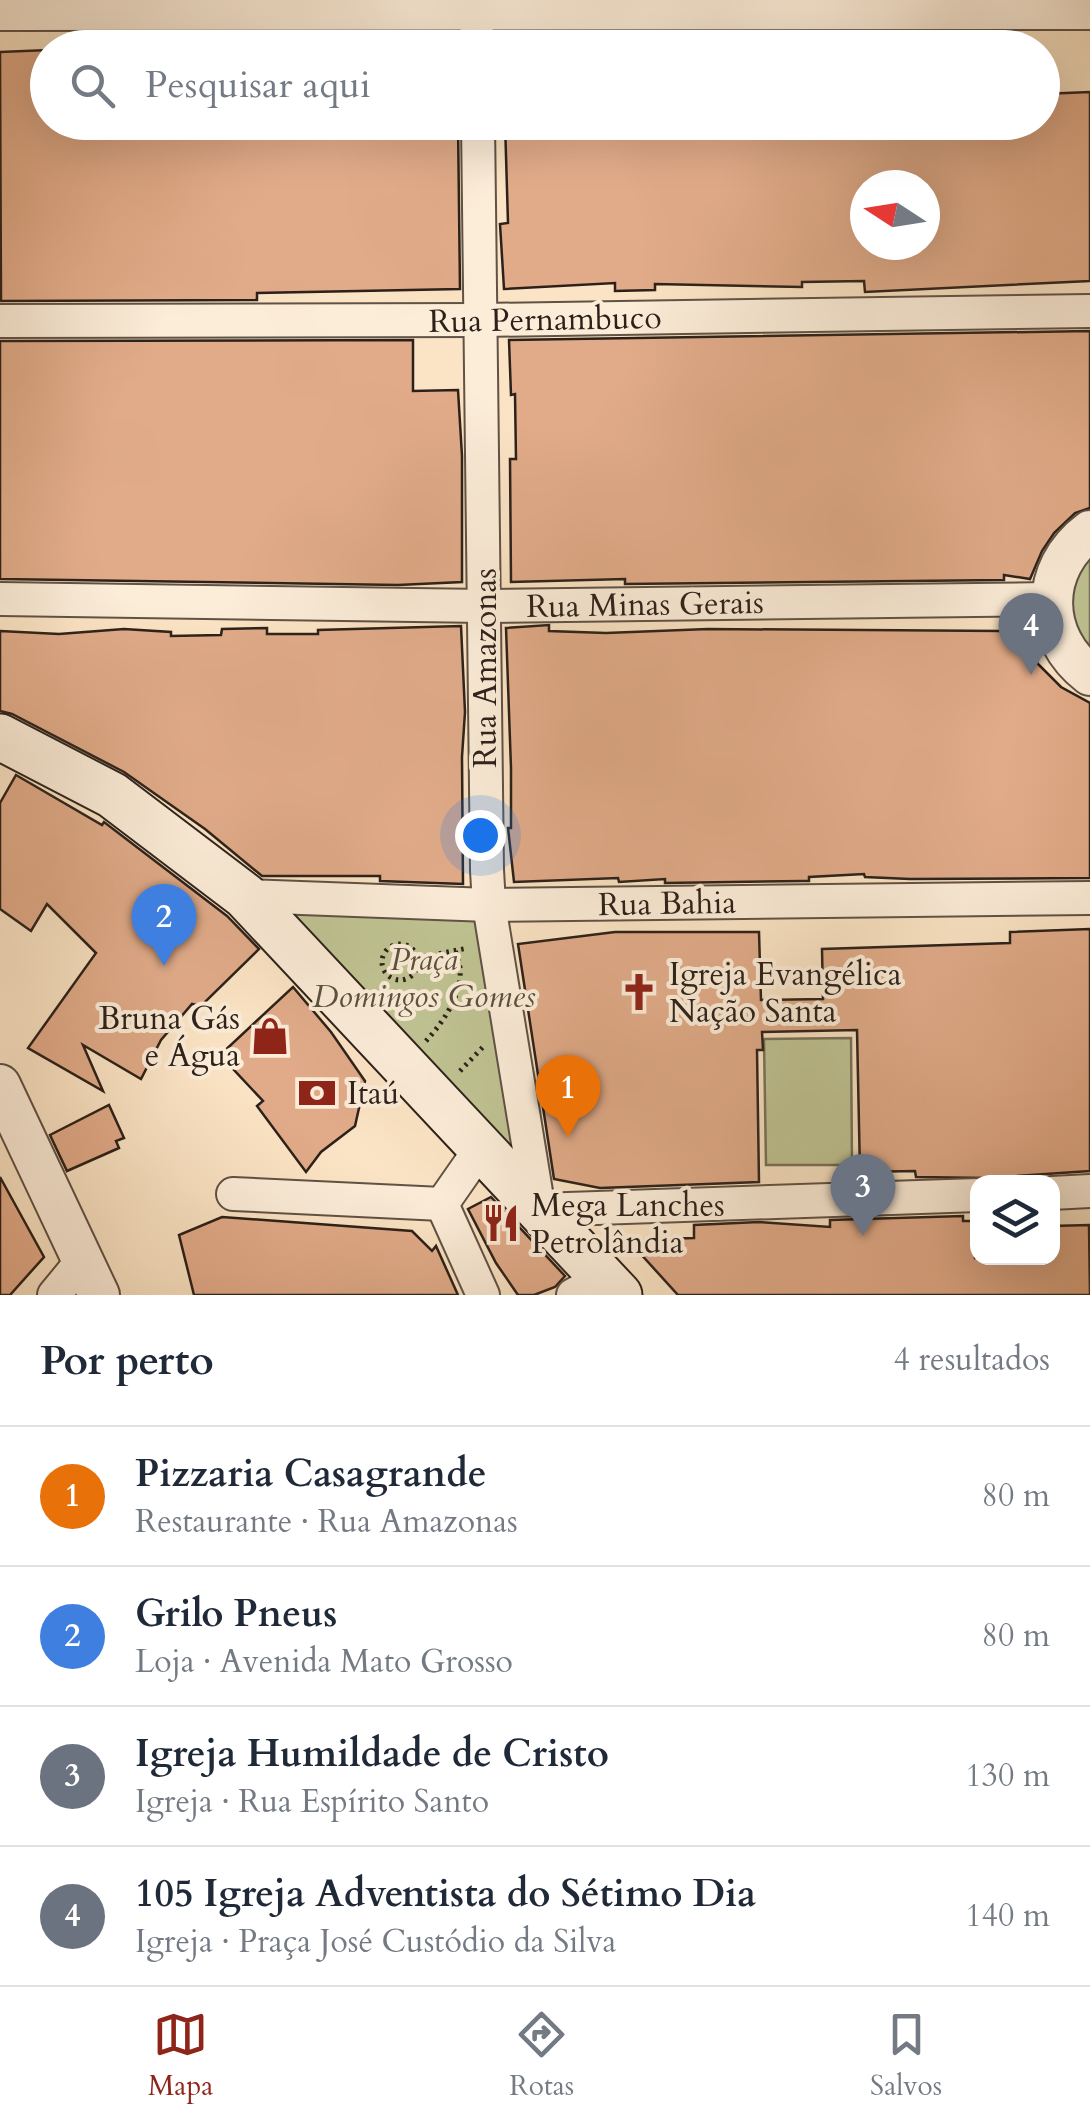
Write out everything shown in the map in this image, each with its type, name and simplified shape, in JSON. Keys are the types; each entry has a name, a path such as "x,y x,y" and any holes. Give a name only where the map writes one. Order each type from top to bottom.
{"main road":[{"path":"0,738 112,795 245,896 539,1210 598,1289"}],"street":[{"path":"0,14 476,7 1090,13"},
{"name":"Rua Amazonas","path":"478,140 489,905 539,1210"},
{"name":"Rua Pernambuco","path":"0,322 1090,311"},
{"path":"1090,531 1073,544 1055,574 1050,599 1056,634 1068,656 1090,675"},
{"name":"Rua Minas Gerais","path":"0,599 485,606 1050,599"},
{"name":"Rua Bahia","path":"245,896 489,905 1090,898"},
{"path":"0,1085 90,1279 54,1295"},
{"path":"442,1204 481,1148"},
{"path":"1060,1193 1090,1192"},
{"path":"233,1194 442,1204"},
{"path":"539,1210 970,1195"},
{"path":"442,1204 483,1295"}],"path":[{"path":"394,945 406,946 417,958 414,974 404,980 392,978 384,970 385,952 394,945"},
{"path":"417,958 483,945"},
{"path":"423,1044 452,1002 462,964 456,950"},
{"path":"457,1073 489,1039"}],"green space":[{"path":"1090,535 1090,666 1071,647 1063,569"},
{"name":"Praça Domingos Gomes","path":"258,902 483,910 529,1191"},
{"path":"851,1038 852,1165 766,1165 764,1039"}],"building":[{"path":"30,51 30,140 458,140 460,289 257,293 257,300 1,301 0,52"},
{"path":"1090,92 1090,281 865,292 864,281 802,282 802,287 655,284 655,290 615,291 615,283 504,289 500,224 508,223 506,140 1060,140 1060,93"},
{"path":"1090,331 1090,508 1075,513 1054,533 1030,579 1004,575 1004,580 511,582 510,459 516,459 509,340"},
{"path":"413,340 413,391 458,390 462,582 398,585 0,579 0,341"},
{"path":"549,625 549,631 606,633 708,629 1001,631 1026,639 1038,664 1061,687 1090,703 1090,878 910,879 864,874 809,877 809,881 665,883 665,879 619,882 618,878 514,882 508,828 511,768 506,628"},
{"path":"461,626 465,712 463,884 380,881 380,876 262,876 205,829 124,772 0,711 0,631 59,634 124,629 171,632 171,636 221,635 222,629 267,628 267,634 318,634 318,630"},
{"path":"16,775 102,825 104,822 227,916 259,949 201,1006 192,1004 161,1040 141,1079 83,1045 103,1091 28,1048 96,953 47,904 31,931 0,909 0,803"},
{"path":"1090,929 1090,1171 970,1178 916,1177 915,1171 860,1172 857,1030 762,1032 763,1050 757,1050 759,1182 600,1188 554,1179 518,944 615,932 759,932 761,1000 823,999 822,949 1010,943 1010,932"},
{"path":"293,987 365,1081 355,1126 321,1152 306,1172 257,1106 263,1101 220,1055"},
{"path":"109,1105 124,1138 116,1141 119,1148 67,1171 50,1135"},
{"path":"0,1177 44,1257 10,1295 0,1295"},
{"path":"491,1197 565,1276 555,1287 534,1295 518,1295 468,1209"},
{"path":"963,1216 963,1221 970,1221 970,1265 1060,1265 1060,1226 1089,1225 1090,1295 678,1295 628,1240 694,1238 694,1225 759,1222 830,1227 830,1220"},
{"path":"222,1217 412,1231 432,1251 436,1246 458,1295 194,1295 179,1235"}],"place":[{"name":"105 Igreja Adventista do Sétimo Dia","path":"1031,675"},
{"name":"Grilo Pneus","path":"164,966"},
{"name":"Igreja Evangélica Nação Santa","path":"639,992"},
{"name":"Bruna Gás e Água","path":"270,1036"},
{"name":"Itaú","path":"317,1093"},
{"name":"Pizzaria Casagrande","path":"568,1137"},
{"name":"Mega Lanches Petrolândia","path":"501,1223"},
{"name":"Igreja Humildade de Cristo","path":"863,1236"}]}
